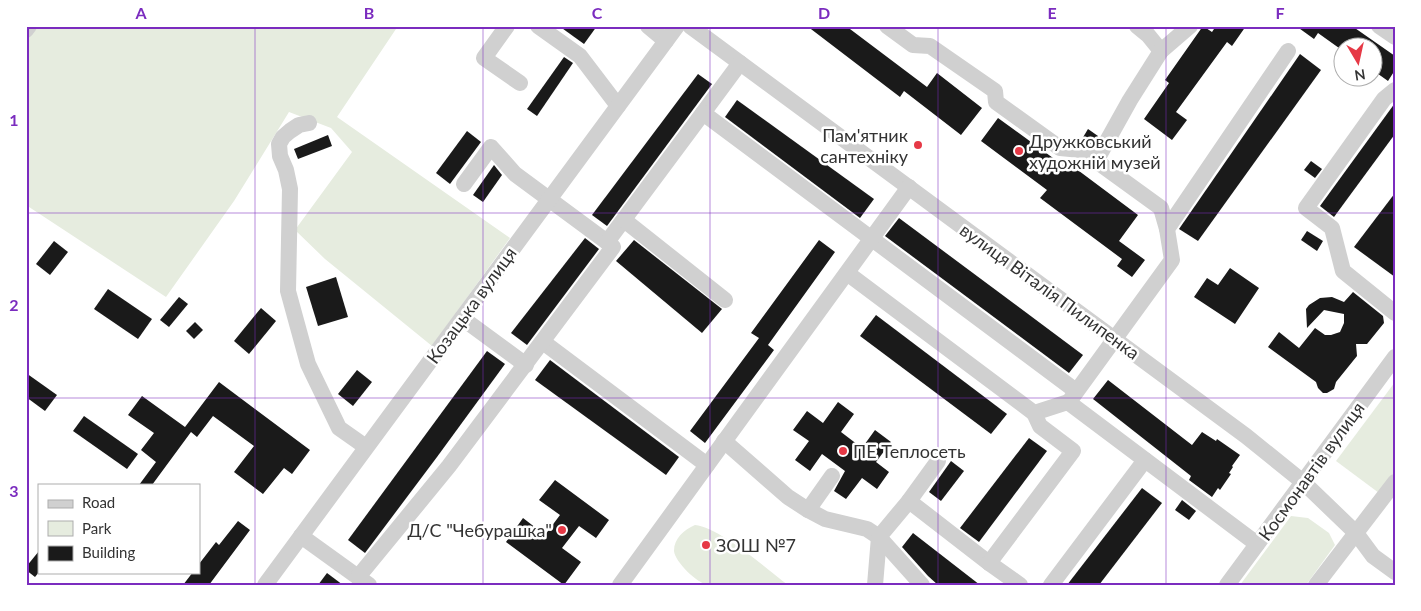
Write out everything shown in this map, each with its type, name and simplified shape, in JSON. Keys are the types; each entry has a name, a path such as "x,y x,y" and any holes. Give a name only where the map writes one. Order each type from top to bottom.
{"street":[{"path":"26,30 29,26"},
{"path":"507,26 484,58 520,83"},
{"path":"538,26 580,56 618,106"},
{"path":"648,26 666,41"},
{"name":"Козацька вулиця","path":"265,585 677,26"},
{"name":"вулиця Віталія Пилипенка","path":"690,26 1246,436 1303,482 1356,533 1373,556 1395,572"},
{"path":"887,26 914,45 930,46 995,91 996,102 1060,148 1081,150 1161,208 1167,229 1172,260 1072,396 1034,413"},
{"path":"1137,26 1148,35 1161,51"},
{"path":"1096,161 1130,100 1161,51 1190,26"},
{"path":"1379,26 1395,37"},
{"path":"1167,229 1288,52"},
{"path":"607,242 740,63"},
{"path":"1395,90 1384,99 1306,208 1332,228 1343,272 1395,313"},
{"path":"703,113 872,238 1072,396 1145,460 1257,544"},
{"path":"309,123 299,125 290,131 283,136 279,144 280,156 286,170 290,189 288,291 308,364 339,428 366,447"},
{"path":"301,536 364,581 613,247 516,174 490,147 464,184"},
{"path":"620,585 909,187"},
{"path":"624,220 725,300"},
{"path":"847,273 1034,413 1040,426 1073,450 989,563"},
{"path":"462,318 526,365"},
{"path":"543,342 707,465"},
{"name":"Космонавтів вулиця","path":"1227,585 1395,357"},
{"path":"724,441 788,497 808,510 824,519 867,529 879,537 922,585"},
{"path":"1051,585 1145,460"},
{"path":"875,585 879,537 909,501 938,461"},
{"path":"808,510 832,476"},
{"path":"1322,582 1395,482"},
{"path":"909,501 1020,585"}],"green space":[{"path":"37,26 398,26 337,117 510,238 432,346 325,259 295,230 352,152 331,128 289,112 234,201 166,297 26,205 26,41"},
{"path":"1395,382 1395,472 1379,493 1336,461"},
{"path":"1291,516 1308,518 1329,533 1335,545 1306,585 1240,585"},
{"path":"695,525 705,527 717,533 788,585 708,585 698,580 682,566 674,551 674,546 680,535"}],"building":[{"path":"559,26 597,26 584,44"},
{"path":"807,26 846,26 927,87 937,73 982,108 961,135 904,91 900,97"},
{"path":"1203,26 1212,32 1216,26 1246,26 1232,46 1227,42 1176,112 1187,120 1172,140 1144,119 1169,83 1165,80"},
{"path":"1296,26 1352,26 1369,38 1334,38 1334,44 1318,33 1314,39"},
{"path":"1384,48 1395,56 1395,70 1388,81 1384,78"},
{"path":"1300,54 1321,70 1198,241 1179,229"},
{"path":"564,57 573,63 537,116 527,109"},
{"path":"698,74 712,84 607,226 592,215"},
{"path":"737,100 874,199 860,218 725,117"},
{"path":"1395,103 1395,134 1334,217 1320,206"},
{"path":"998,118 1064,166 1067,162 1138,215 1119,241 1145,260 1132,277 1117,266 1122,259 1040,198 1047,190 981,141"},
{"path":"1088,129 1098,136 1093,146 1082,139"},
{"path":"467,131 481,142 450,184 436,173"},
{"path":"328,135 332,146 298,159 294,149"},
{"path":"1311,161 1322,169 1315,178 1304,170"},
{"path":"494,165 502,175 483,202 473,195"},
{"path":"1395,193 1395,277 1354,247"},
{"path":"899,218 1083,355 1069,373 885,236"},
{"path":"1307,231 1323,241 1317,251 1301,240"},
{"path":"585,238 599,249 527,345 511,333"},
{"path":"634,240 722,309 702,333 616,261"},
{"path":"819,240 835,252 768,345 774,350 705,443 690,431 759,338 751,333"},
{"path":"54,241 68,252 50,275 36,264"},
{"path":"1230,268 1259,288 1235,324 1194,297 1207,278 1218,285"},
{"path":"336,277 348,317 318,326 306,287"},
{"path":"108,289 152,319 138,339 94,309"},
{"path":"1353,292 1383,316 1384,323 1367,344 1356,344 1357,356 1336,382 1334,389 1323,393 1318,388 1316,382 1268,347 1279,332 1299,348 1315,328 1325,335 1340,332 1344,323 1344,314 1324,310 1307,328 1306,309 1320,298 1332,297 1344,302"},
{"path":"179,297 188,304 169,327 160,320"},
{"path":"261,308 276,321 249,354 234,341"},
{"path":"876,315 1007,414 991,434 860,336"},
{"path":"195,322 203,330 194,339 186,331"},
{"path":"487,351 505,364 365,553 348,540"},
{"path":"550,360 679,457 666,475 535,380"},
{"path":"357,370 372,382 353,406 338,394"},
{"path":"26,373 57,395 45,411 26,397"},
{"path":"1108,380 1192,445 1202,432 1216,441 1217,439 1240,455 1232,466 1229,473 1231,474 1220,490 1218,488 1212,497 1189,480 1191,476 1093,399"},
{"path":"219,382 310,450 292,474 284,468 263,494 234,472 254,446 213,416 197,437 191,432 153,484 140,484 156,462 141,450 154,433 128,415 142,396 185,427"},
{"name":"ПЕ Теплосеть","path":"838,402 854,414 841,432 862,448 875,430 891,442 876,462 889,472 877,489 862,478 846,499 834,491 845,471 822,454 810,471 795,460 809,441 793,430 807,411 823,423"},
{"path":"84,416 138,454 127,469 73,431"},
{"path":"1029,438 1047,451 979,542 960,528"},
{"path":"951,461 964,471 941,501 929,492"},
{"name":"Д/С \"Чебурашка\"","path":"555,480 609,520 596,538 579,526 562,548 581,562 564,585 506,542 523,518 545,535 560,515 539,500"},
{"path":"1142,488 1162,503 1099,585 1067,585"},
{"path":"1182,500 1196,511 1189,520 1175,510"},
{"path":"238,521 250,530 209,585 183,585 191,574 200,574 200,563 216,542 219,545"},
{"path":"913,533 980,585 938,585 902,547"},
{"path":"38,552 38,573 35,577 26,570 26,567"},
{"path":"327,573 343,585 318,585"}],"place":[{"name":"Пам'ятник сантехніку","path":"918,145"},
{"name":"Дружковський художній музей","path":"1019,151"},
{"name":"ПЕ Теплосеть","path":"843,451"},
{"name":"Д/С \"Чебурашка\"","path":"562,530"},
{"name":"ЗОШ №7","path":"706,545"}]}
